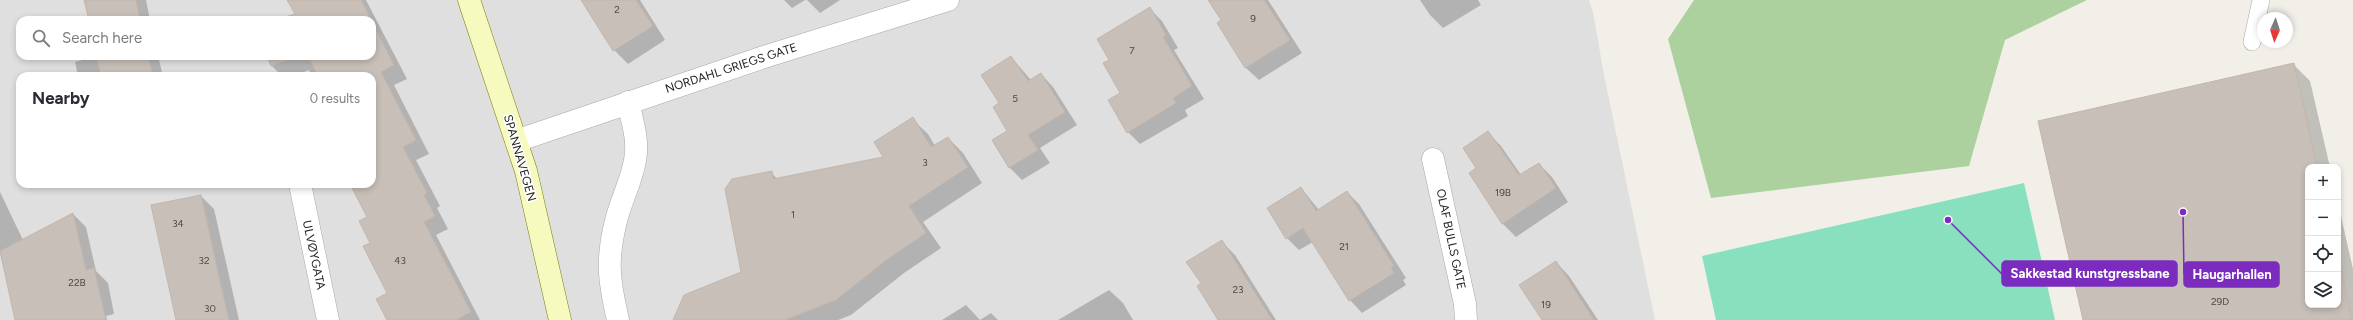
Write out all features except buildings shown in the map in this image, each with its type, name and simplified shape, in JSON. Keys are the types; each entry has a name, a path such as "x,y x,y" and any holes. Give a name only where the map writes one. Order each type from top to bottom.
{"main road":[{"name":"SPANNAVEGEN","path":"469,0 526,171 560,320"}],"street":[{"name":"NORDAHL GRIEGS GATE","path":"516,142 628,102 948,0"},
{"path":"618,320 609,282 610,252 616,221 636,159 635,138 628,102"},
{"name":"OLAF BULLS GATE","path":"1433,159 1465,304 1466,320"},
{"name":"ULVØYGATA","path":"301,189 328,320"}],"lane":[{"path":"2252,42 2260,0"}],"shaded area":[{"path":"0,0 1589,0 1593,12 1604,75 1655,320 0,320"}],"green space":[{"path":"1694,0 2087,0 2005,40 1969,166 1711,198 1668,39"},
{"path":"2024,183 2055,320 1716,320 1702,256"}],"place":[{"name":"Haugarhallen","path":"2183,212"},
{"name":"Sakkestad kunstgressbane","path":"1948,220"}]}
